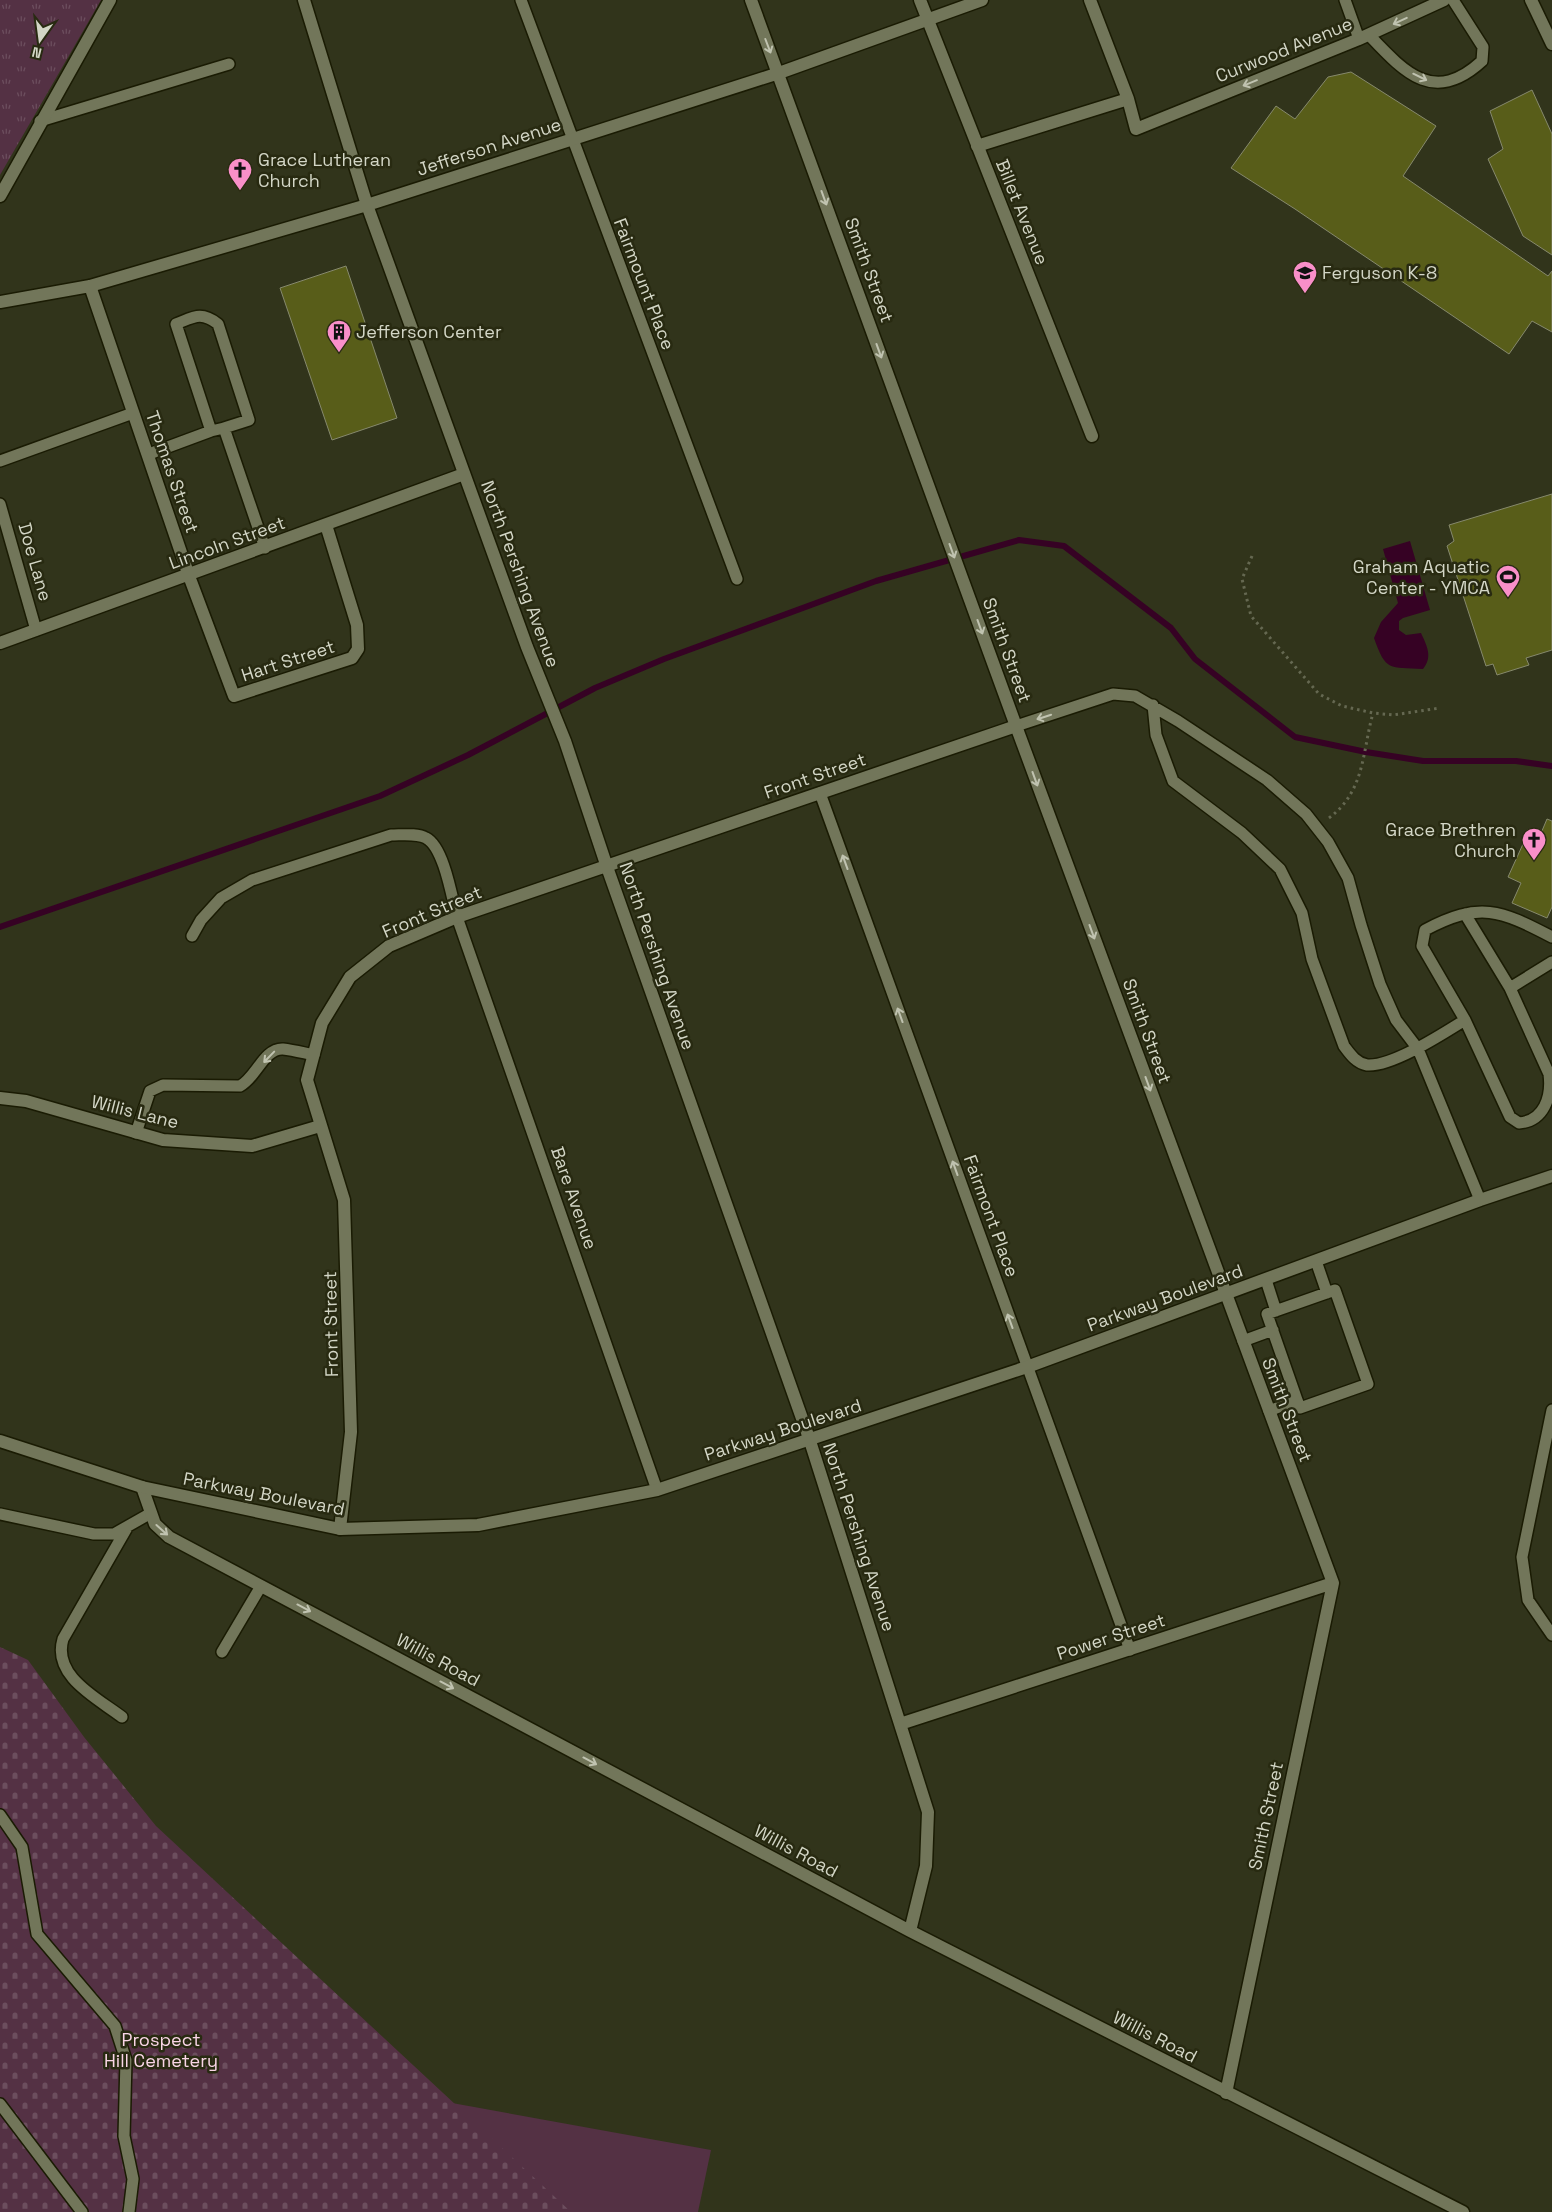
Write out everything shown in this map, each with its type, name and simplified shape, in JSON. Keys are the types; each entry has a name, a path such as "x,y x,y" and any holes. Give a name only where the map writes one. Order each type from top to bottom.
{"street":[{"path":"0,196 40,121 110,0"},
{"name":"North Pershing Avenue","path":"304,0 367,205 527,647 565,741 607,867 810,1440 928,1812 926,1866 910,1931"},
{"name":"Smith Street","path":"751,0 1242,1341 1333,1583 1226,2093"},
{"name":"Billet Avenue","path":"920,0 1092,436"},
{"name":"Jefferson Avenue","path":"0,302 90,286 367,205 779,73 982,0"},
{"path":"977,146 1128,99 1090,0"},
{"name":"Curwood Avenue","path":"1128,99 1136,128 1364,37 1444,0"},
{"path":"1531,0 1552,44"},
{"name":"Thomas Street","path":"90,286 132,413 149,454 189,576 234,696"},
{"name":"Lincoln Street","path":"0,643 189,576 464,474"},
{"name":"Hart Street","path":"234,696 352,658 358,649 357,625 326,525"},
{"name":"Front Street","path":"340,1529 351,1432 344,1200 307,1080 322,1023 350,977 389,946 457,917 1016,726"},
{"name":"Willis Lane","path":"0,1098 26,1101 163,1140 252,1146 320,1126"},
{"name":"Parkway Boulevard","path":"0,1441 142,1486 340,1529 478,1525 657,1490 1027,1367 1480,1200 1552,1176"},
{"name":"Willis Road","path":"142,1486 155,1524 169,1537 910,1931 1226,2093 1464,2212"},
{"name":"Power Street","path":"900,1724 1333,1583"}],"lane":[{"name":"Fairmount Place","path":"520,0 737,579"},
{"path":"1345,0 1364,37 1418,78 1440,84 1470,72 1482,61 1483,47 1454,0"},
{"path":"40,121 229,64"},
{"path":"149,454 249,420 218,324 208,316 198,316 176,324 212,431"},
{"path":"0,461 132,413"},
{"path":"224,428 265,548"},
{"name":"Doe Lane","path":"0,504 36,630"},
{"path":"1016,726 1112,694 1135,696 1267,780 1306,814 1328,842 1348,878 1360,925 1380,984 1396,1020 1418,1049 1480,1200"},
{"path":"1153,706 1156,735 1173,781 1242,833 1280,870 1302,913 1312,959 1344,1046 1350,1056 1368,1065 1379,1063 1418,1049 1465,1020"},
{"name":"Fairmont Place","path":"820,793 1130,1650"},
{"name":"Bare Avenue","path":"192,936 201,920 221,898 252,880 391,835 410,835 427,838 439,851 457,917 657,1490"},
{"path":"1465,914 1510,988 1549,1074 1548,1098 1543,1110 1530,1122 1519,1123 1510,1117 1465,1020 1422,946 1426,930 1465,914 1492,911 1504,914 1552,937"},
{"path":"1510,988 1552,962"},
{"path":"136,1133 150,1091 154,1087 163,1085 240,1086 247,1082 272,1051 282,1049 314,1055"},
{"path":"1316,1261 1327,1293"},
{"path":"1266,1280 1276,1311"},
{"path":"1335,1290 1368,1384 1300,1408 1267,1314 1327,1293 1335,1290"},
{"path":"1242,1341 1273,1330"},
{"path":"1269,1411 1297,1400"},
{"path":"1552,1410 1522,1557 1528,1600 1552,1635"},
{"path":"0,1514 94,1534 114,1534 151,1513"},
{"path":"122,1717 74,1680 63,1666 60,1654 63,1639 128,1526"},
{"path":"222,1652 261,1586"},
{"path":"0,1815 22,1847 37,1934 115,2026 126,2060 124,2136 133,2179 130,2212"},
{"path":"0,2104 82,2212"}],"path":[{"path":"1252,556 1242,578 1251,616 1319,694 1342,706 1373,713 1393,715 1440,708"},
{"path":"1317,828 1350,798 1362,767 1373,713"}],"green space":[{"path":"0,0 101,0 0,175"},
{"name":"Prospect Hill Cemetery","path":"0,1647 28,1660 84,1737 156,1826 571,2212 0,2212"},
{"path":"386,2091 711,2150 698,2212 199,2212"}],"shaded area":[{"path":"1410,541 1430,610 1403,618 1399,621 1399,630 1406,635 1421,633 1427,647 1428,656 1423,669 1390,666 1382,657 1374,638 1381,622 1398,603 1383,549"}],"building":[{"path":"1351,72 1436,126 1403,176 1548,276 1552,271 1552,332 1532,321 1509,354 1295,209 1231,168 1276,106 1295,119 1328,77"},
{"path":"1532,90 1552,134 1552,255 1523,236 1488,159 1503,149 1490,111"},
{"name":"Jefferson Center","path":"346,266 397,418 332,440 280,288"},
{"name":"Graham Aquatic Center - YMCA","path":"1552,494 1552,650 1526,658 1529,665 1497,675 1493,664 1486,666 1447,546 1454,541 1449,525"},
{"name":"Grace Brethren Church","path":"1547,819 1552,821 1552,907 1547,918 1512,903 1521,883 1508,877 1523,844 1536,845"}],"waterway":[{"path":"0,927 380,796 468,755 595,688 664,659 876,581 1019,540 1064,546 1171,628 1195,659 1295,737 1366,752 1423,761 1516,761 1552,766"}],"place":[{"name":"Grace Lutheran Church","path":"240,191"},
{"name":"Ferguson K-8","path":"1305,294"},
{"name":"Jefferson Center","path":"339,353"},
{"name":"Graham Aquatic Center - YMCA","path":"1508,598"},
{"name":"Grace Brethren Church","path":"1534,861"}]}
